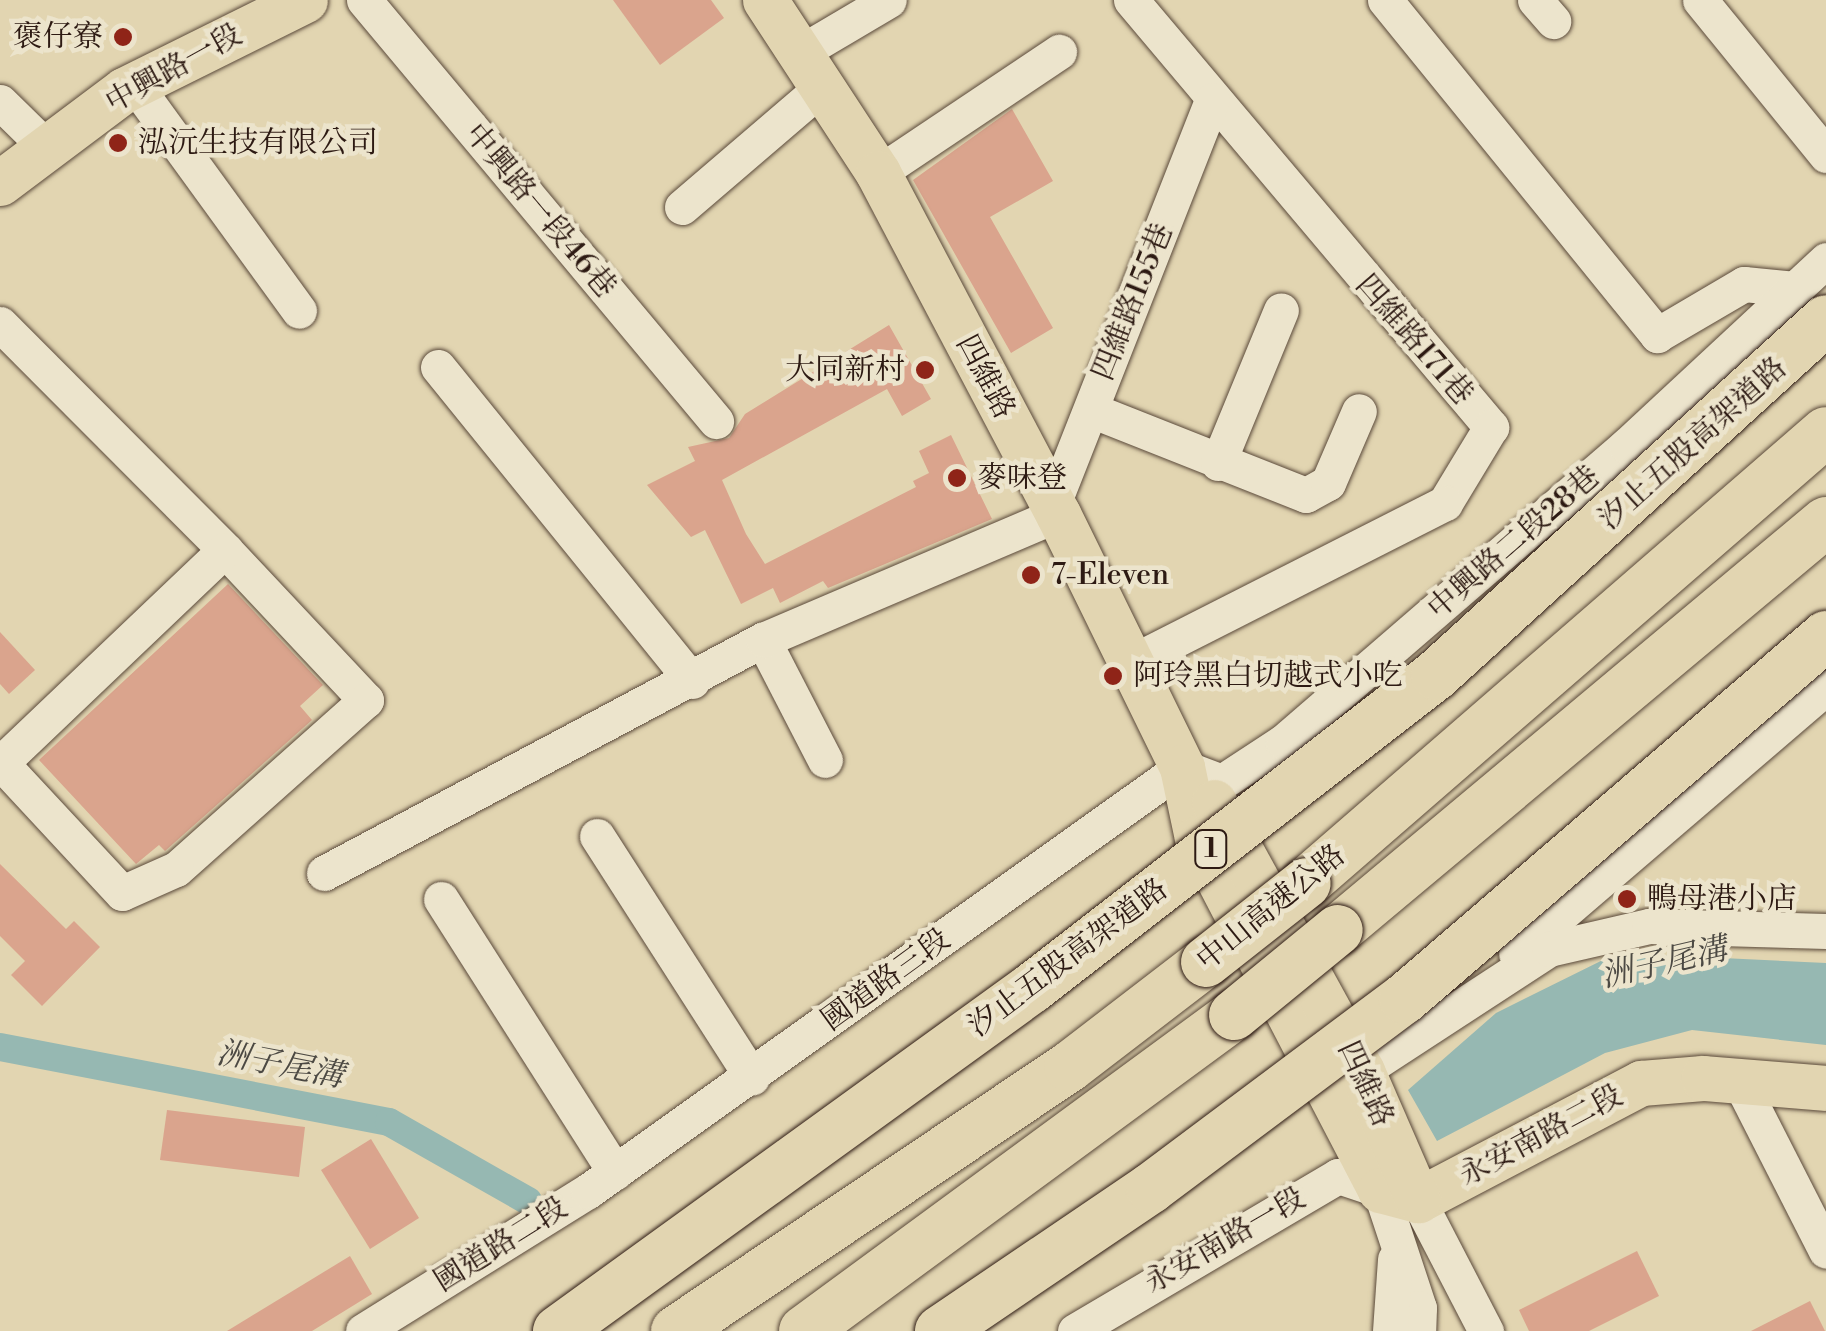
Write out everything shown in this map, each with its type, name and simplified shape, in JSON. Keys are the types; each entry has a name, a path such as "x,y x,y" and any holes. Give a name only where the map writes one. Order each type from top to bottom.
{"highway":[{"name":"汐止五股高架道路","path":"558,1331 1032,988 1436,674 1810,304"},
{"name":"中山高速公路","path":"676,1331 1069,1066 1206,962 1306,882 1826,432"},
{"name":"中山高速公路","path":"804,1331 1234,1016 1826,522"},
{"path":"940,1331 1150,1188 1404,999 1826,636"}],"main road":[{"name":"中興路一段","path":"0,182 134,85 305,0"},
{"name":"四維路","path":"765,0 878,173 1055,509 1134,660 1182,767 1198,838 1398,1209"},
{"name":"四維路","path":"1182,767 1225,813 1362,1071 1398,1209"},
{"name":"永安南路二段","path":"1398,1209 1641,1083 1826,1088"}],"street":[{"name":"中興路一段46巷","path":"364,0 716,422"},
{"path":"682,207 812,69 889,0"},
{"path":"1131,0 1212,100"},
{"path":"1385,0 1657,335 1744,284 1810,304"},
{"path":"1700,0 1826,155"},
{"path":"878,173 1060,52"},
{"path":"134,85 299,311"},
{"name":"四維路155巷","path":"1055,509 1212,100"},
{"name":"四維路171巷","path":"1134,660 1445,503 1491,427 1212,100"},
{"path":"0,102 47,148"},
{"name":"中興路二段28巷","path":"1182,767 1222,782 1283,742 1626,446 1810,304 1826,260"},
{"path":"1218,463 1282,310"},
{"path":"0,324 225,550 366,700 176,869 122,893 2,762 225,550"},
{"path":"438,367 692,682"},
{"path":"1091,410 1306,495 1328,482 1359,411"},
{"path":"324,873 692,682 763,640 1055,509"},
{"path":"763,640 826,760"},
{"path":"1362,1071 1458,1002 1826,687"},
{"name":"國道路三段","path":"601,1182 1182,767"},
{"path":"597,836 752,1076"},
{"path":"441,900 601,1182"},
{"path":"1458,1002 1550,948 1649,926 1826,931"},
{"path":"1741,1084 1826,1251"},
{"name":"永安南路一段","path":"1075,1331 1338,1176 1398,1209"},
{"name":"國道路二段","path":"363,1331 601,1182"},
{"path":"1390,1331 1398,1209"},
{"path":"1398,1209 1418,1331"},
{"path":"1398,1209 1486,1331"}],"water":[{"path":"1617,953 1826,963 1826,1045 1692,1030 1605,1053 1437,1141 1408,1090 1496,1013"}],"building":[{"path":"613,0 711,0 724,18 660,65"},
{"path":"1012,109 1053,181 990,217 1053,328 1011,353 913,180"},
{"path":"889,325 931,399 902,416 887,389 722,480 746,534 765,564 916,487 913,481 929,473 919,451 951,435 992,519 828,588 823,581 780,603 773,588 741,604 705,530 691,537 647,485 695,461 688,447 729,438 745,414"},
{"path":"228,584 323,685 300,706 312,720 165,851 159,845 136,864 39,760"},
{"path":"0,632 35,670 9,694 0,684"},
{"path":"0,864 66,929 74,921 100,947 42,1006 11,975 25,961 0,936"},
{"path":"167,1110 305,1127 299,1177 160,1160"},
{"path":"371,1139 419,1218 370,1249 321,1170"},
{"path":"1637,1251 1659,1296 1589,1331 1529,1331 1519,1310"},
{"path":"350,1256 372,1294 312,1331 227,1331"},
{"path":"1810,1301 1825,1331 1751,1331"}],"waterway":[{"name":"洲子尾溝","path":"0,1047 389,1122 528,1201"}],"place":[{"name":"褒仔寮","path":"123,37"},
{"name":"泓沅生技有限公司","path":"118,143"},
{"name":"大同新村","path":"925,370"},
{"name":"麥味登","path":"957,478"},
{"name":"7-Eleven","path":"1031,575"},
{"name":"阿玲黑白切越式小吃","path":"1113,676"},
{"name":"鴨母港小店","path":"1627,899"}]}
